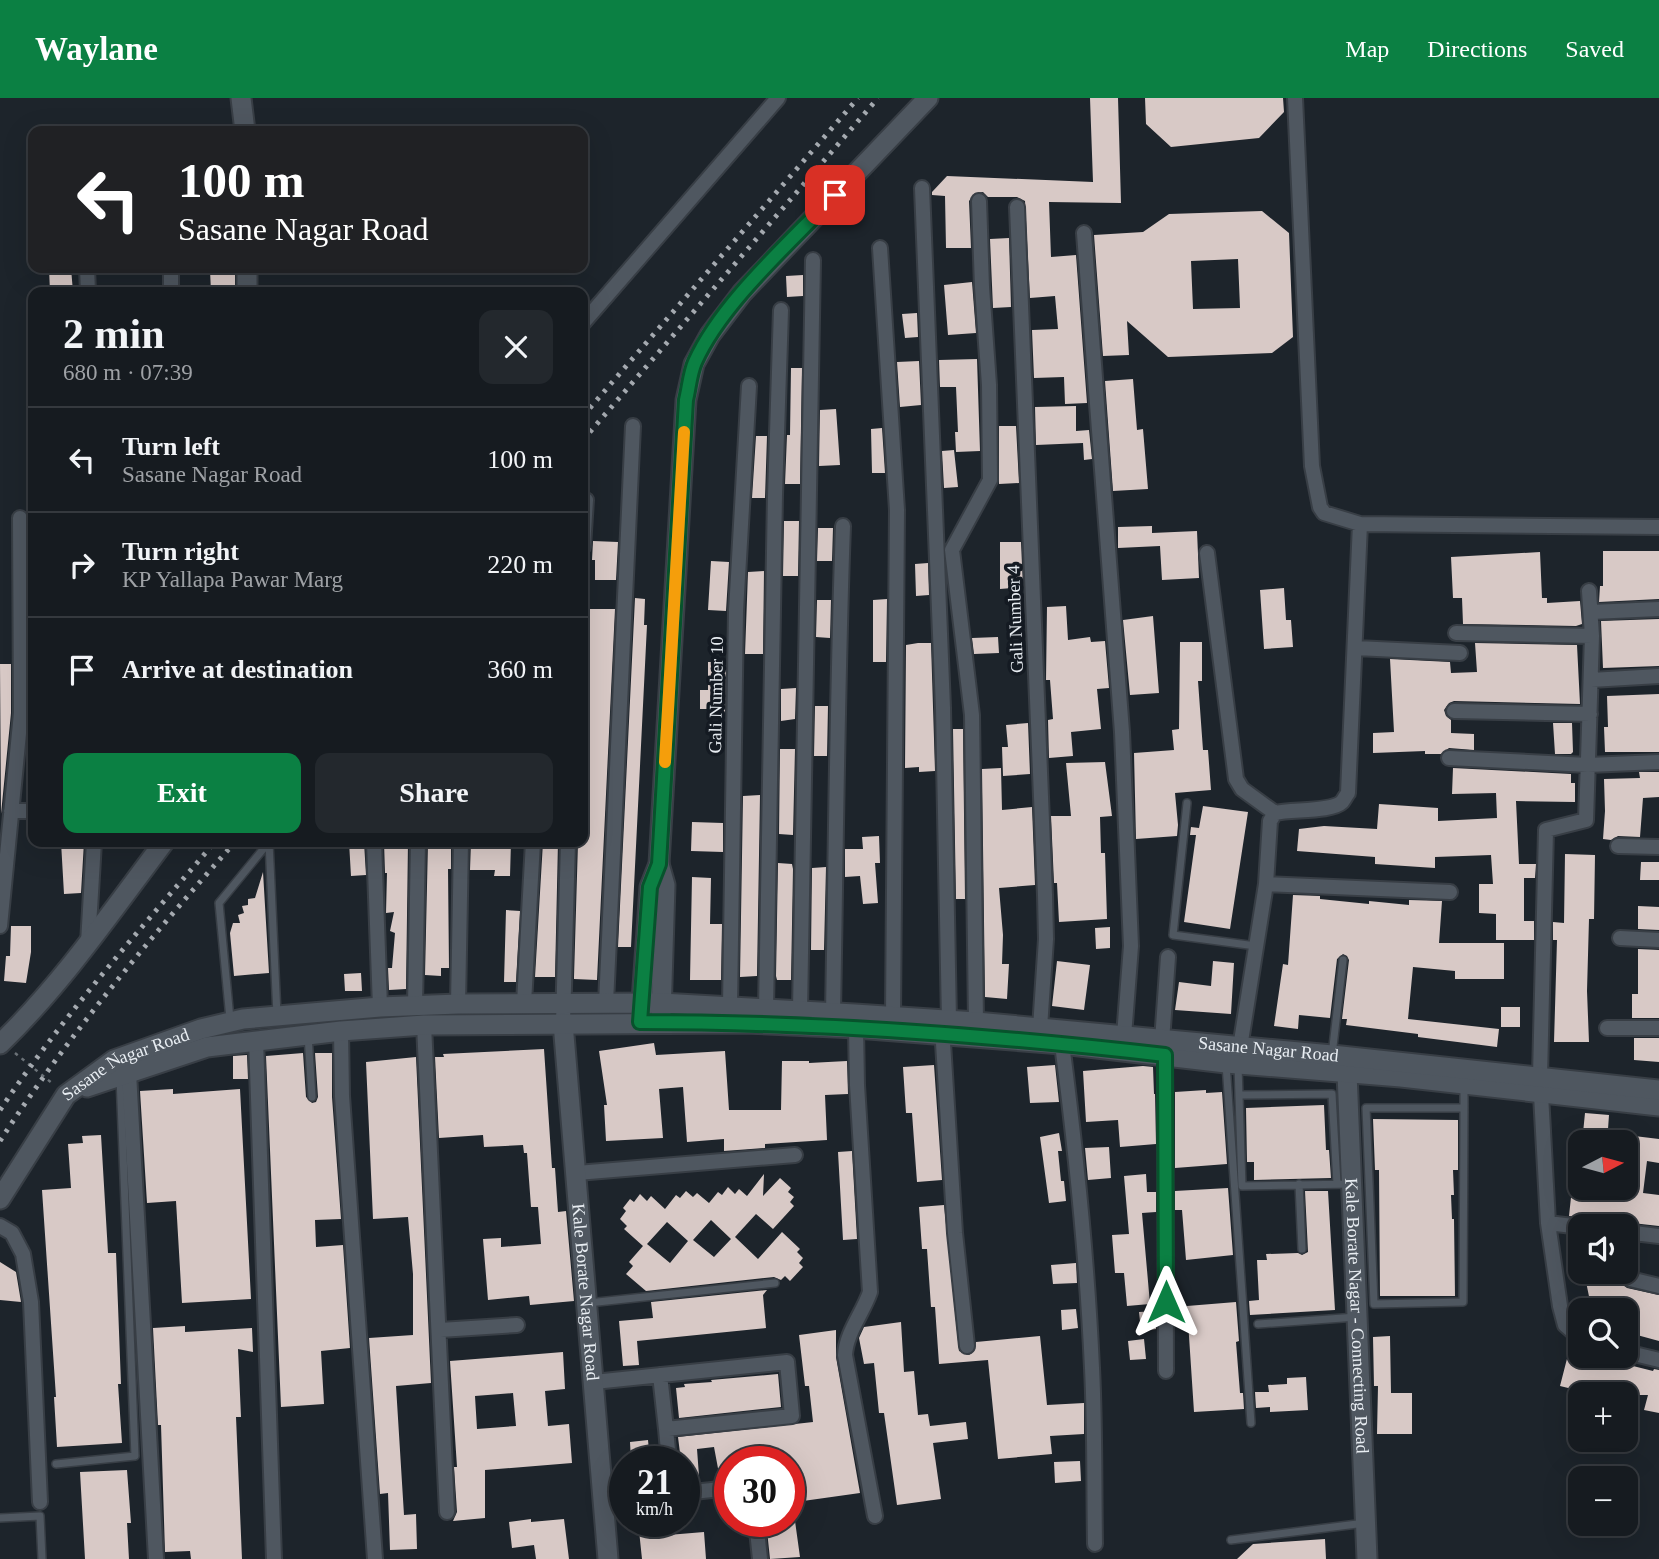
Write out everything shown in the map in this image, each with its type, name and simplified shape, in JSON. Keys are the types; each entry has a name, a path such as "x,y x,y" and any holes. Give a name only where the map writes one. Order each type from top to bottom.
{"street":[{"path":"241,98 244,126"},
{"path":"588,317 778,98"},
{"path":"651,1013 650,887 659,864 686,400 694,364 710,335 743,293 928,98"},
{"path":"1295,98 1312,466 1320,507 1324,513 1360,524 1659,527"},
{"path":"922,188 943,708 944,1025 954,1221 967,1346"},
{"path":"976,1022 972,715 953,550 990,480 989,385 979,201"},
{"name":"Gali Number 4","path":"1017,207 1045,895 1046,939 1040,1028"},
{"path":"1084,233 1122,732 1132,946 1124,1036"},
{"path":"880,248 897,510 893,1017"},
{"path":"800,1011 813,260"},
{"path":"766,1009 781,310"},
{"name":"Gali Number 10","path":"730,1006 736,611 749,386"},
{"path":"606,1003 633,426"},
{"path":"0,926 21,713 20,518"},
{"path":"1235,1058 1266,884 1270,821 1275,813 1287,810 1335,807 1343,802 1348,793 1360,524"},
{"path":"833,1013 837,682 843,526"},
{"path":"1207,553 1236,779 1242,789 1275,813"},
{"path":"1568,1328 1560,1306 1548,1223 1540,1085 1546,830 1586,820 1592,636 1589,591"},
{"path":"1591,612 1659,609"},
{"path":"1456,633 1592,636"},
{"path":"1356,648 1460,653"},
{"path":"1591,680 1659,676"},
{"path":"1454,712 1590,714"},
{"path":"1449,758 1588,765 1659,762"},
{"path":"12,811 28,811"},
{"path":"1618,846 1659,847"},
{"path":"88,943 94,847"},
{"path":"1,1043 21,1024 88,943 160,847"},
{"path":"374,847 380,1007"},
{"path":"415,1006 418,847"},
{"path":"458,1004 461,847"},
{"path":"524,1003 533,847"},
{"path":"563,1023 568,847"},
{"path":"1266,884 1450,892"},
{"path":"1620,938 1659,940"},
{"path":"1166,1371 1163,1048 1168,957"},
{"name":"Sasane Nagar Road","path":"66,1095 114,1059 201,1029 276,1015 380,1007 606,1003 651,1013 856,1028 976,1022 1124,1036 1163,1048"},
{"name":"Sasane Nagar Road","path":"66,1095 207,1047 256,1040 424,1025 563,1023 730,1006 893,1017 1062,1044 1163,1048 1347,1073 1464,1085 1659,1090"},
{"name":"Kale Borate Nagar Road","path":"563,1023 608,1559"},
{"path":"424,1025 447,1512"},
{"path":"856,1028 870,1292 863,1312 846,1341 845,1355 875,1516"},
{"path":"1607,1028 1659,1028"},
{"path":"341,1031 342,1097 376,1559"},
{"path":"256,1040 274,1559"},
{"path":"1062,1044 1075,1141 1086,1276 1092,1370 1096,1544"},
{"name":"Sasane Nagar Road","path":"1235,1058 1332,1055 1540,1085 1659,1106"},
{"name":"Kale Borate Nagar - Connecting Road","path":"1347,1073 1344,1184 1358,1317 1367,1559"},
{"path":"125,1074 156,1559"},
{"path":"0,1199 66,1095"},
{"path":"577,1173 795,1154"},
{"path":"1548,1223 1568,1225"},
{"path":"0,1226 12,1233 23,1254 31,1302 40,1502"},
{"path":"1638,1234 1659,1236"},
{"path":"1638,1281 1659,1286"},
{"path":"440,1330 517,1325"},
{"path":"1638,1355 1659,1360"},
{"path":"594,1382 787,1362 792,1416 666,1429"},
{"path":"660,1375 668,1446"},
{"path":"758,1537 760,1559"}],"lane":[{"path":"1186,803 1173,935 1256,946"},
{"path":"230,1022 219,903 266,847"},
{"path":"270,847 276,1015"},
{"path":"1332,1055 1343,960"},
{"path":"308,1034 312,1097"},
{"path":"1235,1058 1242,1186 1344,1184 1332,1094 1238,1095"},
{"path":"1235,1058 1251,1423"},
{"path":"56,1464 135,1456 125,1074"},
{"path":"1464,1085 1464,1108 1463,1302 1374,1304 1366,1108 1464,1108"},
{"path":"1298,1184 1302,1249"},
{"path":"587,1303 775,1283"},
{"path":"1258,1324 1358,1317"},
{"path":"0,1518 40,1516 42,1559"},
{"path":"1231,1540 1365,1523"}],"path":[{"path":"1,1043 66,1095"}],"building":[{"path":"1090,98 1118,98 1121,203 1049,202 1051,257 1076,255 1087,403 1065,404 1064,377 1034,378 1032,330 1058,329 1055,296 1030,298 1025,201 1017,197 988,197 983,192 975,193 969,201 971,248 946,248 945,196 932,195 932,192 947,176 1093,182"},
{"path":"1145,98 1283,98 1284,112 1259,138 1171,147 1146,124"},
{"path":"1262,211 1289,233 1293,337 1272,353 1168,357 1127,321 1129,355 1103,356 1094,235 1143,232 1169,214","holes":["1238,259 1240,308 1193,309 1191,261"]},
{"path":"1009,238 1011,307 993,308 990,239"},
{"path":"49,273 71,273 73,287 50,287"},
{"path":"210,273 235,273 235,287 211,287"},
{"path":"803,275 803,296 787,297 786,276"},
{"path":"972,282 976,333 948,335 944,285"},
{"path":"917,313 918,337 905,338 902,314"},
{"path":"977,359 980,451 956,452 956,387 940,387 939,360"},
{"path":"919,361 921,405 900,407 897,362"},
{"path":"791,368 802,368 800,484 785,484 787,435 790,435"},
{"path":"1133,379 1137,430 1143,429 1148,489 1113,491 1105,381"},
{"path":"1076,406 1076,431 1089,430 1092,459 1084,460 1083,443 1036,445 1035,407"},
{"path":"836,409 840,465 819,466 820,410"},
{"path":"999,426 1016,426 1019,483 999,484"},
{"path":"882,428 885,473 872,473 871,429"},
{"path":"756,436 767,436 765,498 752,498"},
{"path":"954,450 958,487 944,488 942,451"},
{"path":"784,521 799,521 798,576 783,576"},
{"path":"1152,526 1152,533 1197,531 1199,578 1162,580 1160,546 1118,548 1118,527"},
{"path":"818,528 833,528 832,561 817,561"},
{"path":"593,541 618,542 616,580 595,580"},
{"path":"1000,542 1021,542 1023,587 1000,589"},
{"path":"1603,551 1659,551 1659,599 1599,602 1600,586 1603,586"},
{"path":"1540,552 1542,598 1547,598 1547,603 1580,601 1582,624 1463,624 1462,598 1453,598 1451,557"},
{"path":"711,561 729,562 726,611 708,610"},
{"path":"928,563 929,595 916,596 915,564"},
{"path":"764,571 763,654 745,654 748,572"},
{"path":"1284,588 1286,620 1291,620 1293,647 1264,649 1260,590"},
{"path":"635,598 645,599 644,625 647,625 631,947 618,947"},
{"path":"887,599 886,662 873,662 873,600"},
{"path":"817,600 831,600 830,638 816,637"},
{"path":"1066,606 1068,640 1090,637 1091,642 1105,641 1109,688 1097,689 1101,729 1071,732 1073,756 1049,758 1048,720 1053,719 1050,680 1046,680 1047,607"},
{"path":"589,609 615,609 597,980 574,979 578,847 588,847"},
{"path":"1153,616 1159,693 1130,695 1123,620"},
{"path":"1659,619 1659,666 1603,668 1601,621"},
{"path":"998,637 999,653 974,654 972,638"},
{"path":"1180,642 1202,642 1202,681 1198,681 1203,750 1208,750 1211,790 1175,793 1177,836 1136,839 1134,753 1174,750 1172,730 1179,729"},
{"path":"931,643 935,771 919,772 919,767 905,768 906,645"},
{"path":"1475,643 1577,645 1580,704 1454,701 1444,710 1451,720 1451,733 1474,734 1474,750 1449,748 1441,754 1425,754 1425,751 1373,753 1373,733 1394,732 1390,659 1450,662 1451,673 1477,672"},
{"path":"708,662 726,662 725,713 707,713 707,709 700,709 700,690 708,690"},
{"path":"0,664 11,664 11,713 1,814"},
{"path":"796,688 795,719 781,721 781,689"},
{"path":"1659,694 1659,752 1605,752 1604,727 1608,727 1607,696"},
{"path":"815,706 828,706 827,756 814,756"},
{"path":"1028,723 1030,774 1003,776 1002,747 1008,747 1006,725"},
{"path":"1553,723 1572,723 1571,754 1555,754"},
{"path":"953,729 963,729 965,899 956,899"},
{"path":"780,749 795,749 793,835 779,834"},
{"path":"1105,762 1112,816 1100,817 1101,853 1105,853 1107,919 1059,922 1051,816 1071,816 1066,763"},
{"path":"1001,768 1002,810 1032,807 1035,885 999,888 1003,935 1002,964 1009,964 1007,999 985,997 982,769"},
{"path":"1453,768 1571,774 1571,783 1575,783 1575,802 1516,801 1519,864 1536,864 1535,878 1524,878 1524,921 1534,921 1534,940 1496,940 1496,914 1479,913 1479,884 1493,884 1491,855 1435,857 1435,868 1375,864 1375,857 1297,851 1299,829 1324,826 1377,829 1379,804 1438,808 1438,821 1497,818 1496,793 1452,794"},
{"path":"1639,772 1659,772 1659,797 1643,798 1640,837 1618,836 1611,840 1603,839 1604,779 1640,778"},
{"path":"760,795 757,976 740,977 743,796"},
{"path":"1203,806 1248,812 1230,929 1184,922 1196,835 1190,835 1191,827 1199,828"},
{"path":"692,822 723,823 723,852 691,851"},
{"path":"879,836 880,863 875,863 878,903 863,904 860,876 845,877 845,849 863,849 862,837"},
{"path":"61,847 84,847 81,893 64,894"},
{"path":"349,847 364,847 366,875 351,876"},
{"path":"384,847 408,847 406,989 389,990 388,968 392,968 395,933 390,931 394,912 386,913"},
{"path":"428,847 451,847 451,869 448,869 449,968 441,968 441,976 425,975"},
{"path":"471,847 511,847 510,876 494,876 495,870 470,870"},
{"path":"543,847 558,847 555,977 535,977"},
{"path":"1565,854 1595,855 1594,919 1589,919 1589,1042 1554,1042 1557,940 1553,940 1553,922 1564,923"},
{"path":"1641,862 1659,862 1659,880 1640,880"},
{"path":"778,863 792,864 793,869 791,980 777,980 776,976"},
{"path":"826,867 824,950 811,950 812,868"},
{"path":"263,872 269,973 234,976 230,933 233,923 240,923 238,915 244,913 242,906 248,905 248,899 255,898"},
{"path":"692,877 711,878 710,924 722,924 721,980 690,980"},
{"path":"1293,895 1320,896 1320,899 1369,904 1369,901 1409,905 1409,900 1442,901 1439,943 1504,943 1504,979 1455,979 1455,971 1413,967 1408,1019 1499,1029 1497,1047 1346,1025 1347,1019 1342,1019 1349,960 1343,954 1337,959 1330,1018 1299,1015 1298,1029 1274,1026 1283,964 1288,965"},
{"path":"1638,906 1659,907 1659,930 1638,929"},
{"path":"506,910 520,911 516,982 504,982"},
{"path":"11,926 31,926 31,952 26,983 4,981 6,956 10,956"},
{"path":"1110,927 1110,948 1096,949 1095,928"},
{"path":"1638,949 1659,950 1659,1018 1632,1018 1632,994 1638,994"},
{"path":"1057,961 1090,965 1084,1010 1052,1006"},
{"path":"1213,961 1234,963 1231,1014 1175,1010 1179,982 1211,986"},
{"path":"361,973 362,991 345,991 344,974"},
{"path":"1501,1007 1520,1007 1520,1027 1501,1027"},
{"path":"1634,1038 1659,1038 1659,1062 1634,1060"},
{"path":"654,1043 656,1055 725,1051 729,1110 781,1110 782,1061 847,1061 848,1094 825,1095 827,1140 765,1144 765,1148 724,1151 724,1139 687,1142 683,1087 659,1089 663,1138 606,1141 604,1105 607,1105 599,1051"},
{"path":"544,1049 552,1168 555,1168 558,1212 566,1211 574,1301 530,1305 529,1296 488,1300 483,1239 501,1238 501,1247 541,1244 538,1207 531,1207 527,1153 524,1153 523,1145 484,1147 483,1135 439,1138 435,1057 444,1057 443,1054"},
{"path":"303,1053 306,1097 312,1103 316,1102 318,1097 315,1053 332,1053 332,1097 341,1219 315,1220 316,1247 343,1245 350,1348 321,1351 324,1404 281,1407 266,1056"},
{"path":"247,1055 248,1079 233,1079 233,1056"},
{"path":"416,1057 431,1383 396,1386 404,1515 416,1514 417,1549 390,1550 388,1493 380,1494 369,1338 413,1335 413,1274 408,1217 373,1219 366,1062"},
{"path":"934,1065 942,1180 917,1182 912,1113 906,1113 903,1067"},
{"path":"1055,1065 1059,1102 1030,1103 1027,1067"},
{"path":"1153,1067 1156,1144 1120,1147 1118,1120 1086,1122 1083,1071"},
{"path":"173,1089 173,1094 240,1089 251,1299 182,1303 176,1201 147,1203 140,1091"},
{"path":"1206,1090 1206,1093 1222,1092 1227,1164 1175,1168 1175,1092"},
{"path":"1324,1105 1326,1150 1329,1150 1331,1178 1254,1180 1254,1162 1247,1162 1246,1108"},
{"path":"1585,1113 1609,1115 1608,1130 1583,1130"},
{"path":"1373,1119 1458,1120 1458,1170 1453,1170 1454,1195 1451,1195 1455,1296 1380,1296 1379,1170 1375,1170"},
{"path":"1059,1133 1062,1151 1058,1151 1061,1181 1064,1181 1066,1201 1049,1203 1040,1137"},
{"path":"101,1135 108,1253 116,1253 121,1384 118,1384 122,1443 57,1447 42,1190 71,1188 68,1144 83,1143 82,1136"},
{"path":"1638,1136 1659,1139 1659,1163 1647,1161 1643,1193 1659,1195 1659,1226 1638,1224 1638,1214 1569,1214 1571,1200 1638,1200"},
{"path":"1109,1147 1111,1178 1088,1180 1085,1148"},
{"path":"852,1151 857,1239 843,1240 838,1152"},
{"path":"764,1174 763,1196 780,1178 791,1188 788,1192 794,1197 790,1202 794,1206 773,1229 756,1214 735,1237 758,1259 782,1232 800,1249 797,1252 803,1258 799,1263 803,1267 790,1281 785,1276 781,1280 774,1277 646,1291 626,1274 633,1266 629,1262 643,1246 624,1229 627,1226 620,1219 626,1211 623,1208 630,1199 634,1202 640,1194 647,1201 651,1196 665,1209 676,1195 680,1198 686,1191 693,1197 697,1193 709,1203 718,1192 722,1195 728,1187 735,1194 739,1189 747,1196","holes":["711,1220 731,1239 714,1257 693,1240","667,1222 688,1241 670,1263 647,1244"]},
{"path":"1146,1174 1147,1192 1156,1192 1156,1212 1142,1213 1150,1304 1127,1306 1124,1273 1115,1273 1112,1235 1129,1234 1124,1176"},
{"path":"1228,1188 1233,1255 1186,1260 1182,1210 1175,1210 1175,1191"},
{"path":"1305,1191 1328,1191 1335,1310 1250,1315 1249,1301 1259,1300 1257,1260 1267,1260 1266,1254 1302,1255 1308,1252"},
{"path":"944,1205 959,1351 969,1355 975,1350 976,1342 1040,1336 1047,1405 1084,1403 1084,1434 1050,1436 1052,1454 998,1459 988,1360 939,1364 935,1307 931,1307 927,1249 922,1249 919,1207"},
{"path":"0,1262 16,1272 21,1302 0,1300"},
{"path":"1076,1263 1077,1283 1053,1284 1051,1265"},
{"path":"1586,1284 1622,1284 1627,1288 1659,1295 1659,1341 1638,1335 1638,1298 1589,1298"},
{"path":"767,1290 763,1295 766,1328 637,1341 639,1365 623,1366 619,1321 653,1318 651,1302"},
{"path":"1236,1302 1239,1341 1236,1342 1244,1409 1194,1412 1187,1306"},
{"path":"1076,1309 1078,1328 1062,1330 1061,1310"},
{"path":"1156,1311 1156,1329 1141,1331 1139,1312"},
{"path":"901,1322 904,1372 914,1371 918,1415 928,1414 930,1426 966,1422 968,1439 933,1443 941,1499 897,1505 884,1413 879,1413 874,1363 864,1364 859,1338 864,1327"},
{"path":"185,1326 185,1332 252,1328 253,1352 238,1349 241,1417 236,1417 242,1559 191,1559 190,1551 165,1552 161,1425 158,1425 153,1328"},
{"path":"836,1330 836,1357 860,1493 805,1501 805,1446 714,1446 700,1449 700,1446 679,1446 678,1437 813,1422 809,1386 805,1386 799,1335"},
{"path":"1390,1336 1391,1393 1412,1393 1412,1434 1377,1434 1378,1386 1374,1386 1373,1337"},
{"path":"1144,1339 1146,1359 1130,1360 1128,1341"},
{"path":"563,1352 565,1389 545,1391 548,1426 569,1424 572,1463 485,1470 485,1518 453,1521 457,1512 454,1467 457,1467 450,1361","holes":["513,1393 516,1426 477,1429 475,1396"]},
{"path":"1568,1355 1568,1368 1638,1367 1659,1370 1659,1413 1644,1410 1648,1395 1638,1395 1638,1382 1568,1382 1568,1388 1560,1386"},
{"path":"778,1374 781,1407 679,1418 676,1388 685,1387 684,1384"},
{"path":"1306,1377 1308,1410 1270,1412 1270,1407 1256,1408 1255,1392 1269,1392 1268,1385 1287,1384 1287,1378"},
{"path":"648,1440 649,1446 630,1446 630,1442"},
{"path":"1080,1461 1081,1481 1055,1483 1054,1462"},
{"path":"127,1470 131,1523 127,1523 129,1559 85,1559 80,1472"},
{"path":"531,1519 531,1522 564,1519 569,1559 536,1559 534,1545 512,1548 509,1522"},
{"path":"700,1532 704,1532 706,1559 642,1559 640,1537 700,1537"},
{"path":"768,1537 797,1537 800,1557 770,1559"},
{"path":"1325,1539 1326,1559 1237,1559 1253,1544"}],"railway":[{"path":"588,410 858,98"},
{"path":"588,434 878,98"},
{"path":"0,1110 76,1006 211,847"},
{"path":"0,1141 54,1062 112,987 231,847"}],"slow traffic":[{"path":"665,762 684,432"}],"route":[{"path":"835,195 743,293 710,335 694,364 686,400 659,864 650,887 640,1022 856,1028 1165,1055 1166,1302"}]}
